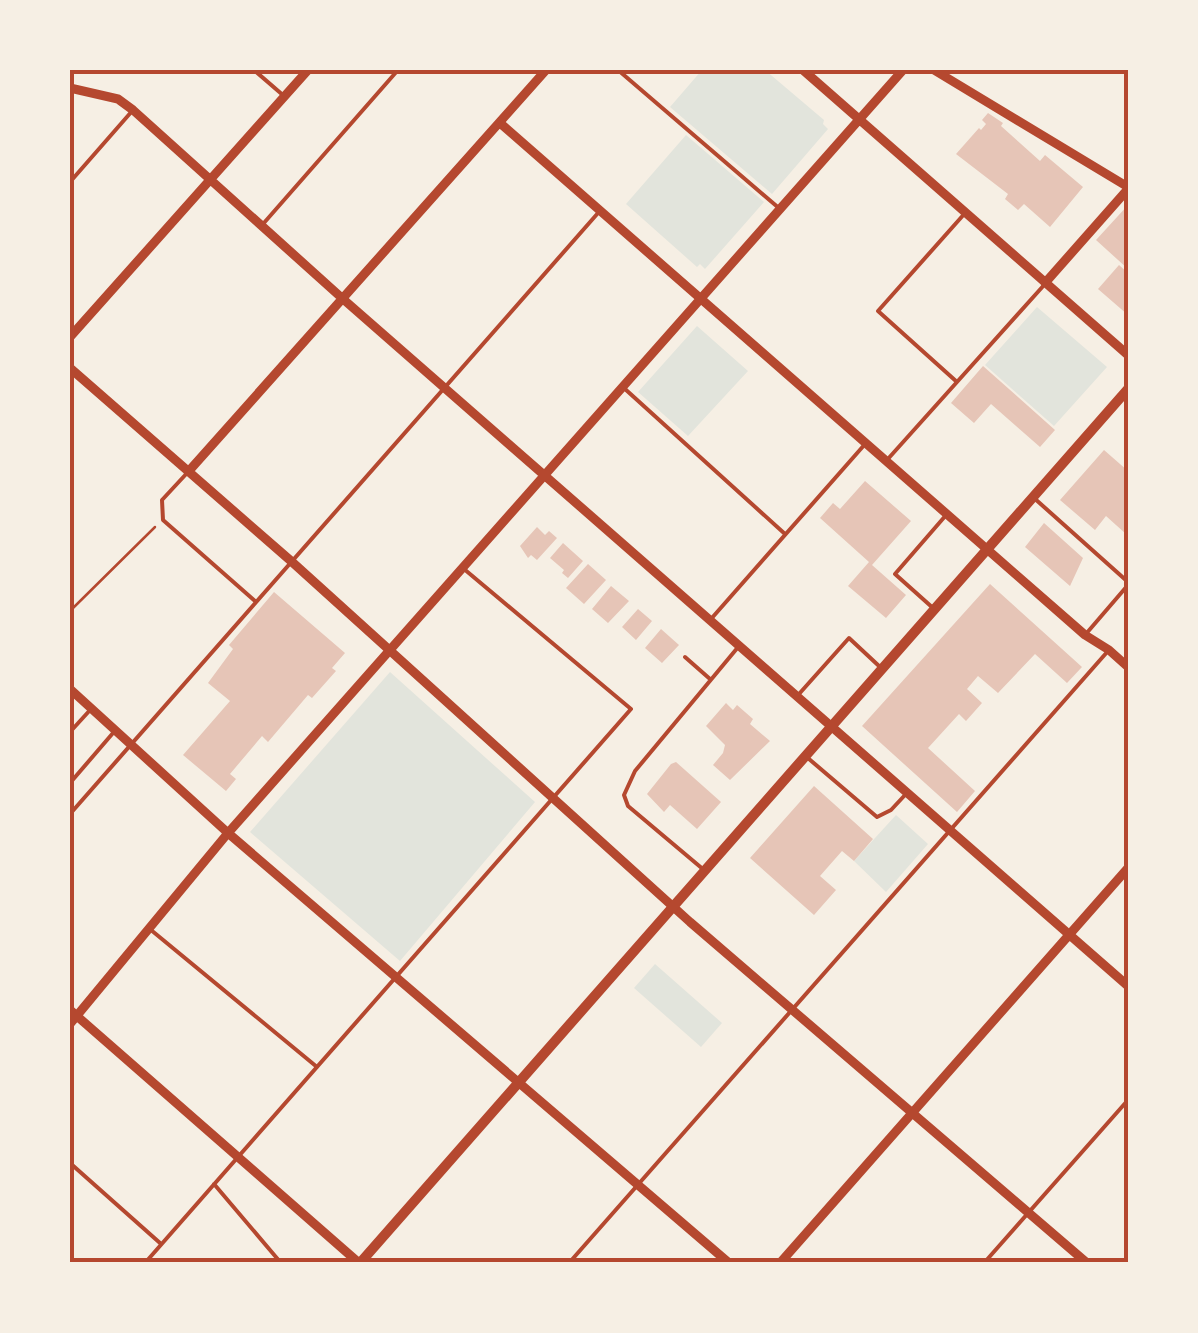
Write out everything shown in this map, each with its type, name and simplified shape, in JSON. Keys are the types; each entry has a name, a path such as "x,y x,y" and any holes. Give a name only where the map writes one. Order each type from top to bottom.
{"street":[{"path":"70,336 308,70"},
{"path":"188,472 546,70"},
{"path":"803,70 1128,355"},
{"path":"904,70 228,833 72,1017 239,1155 359,1263 1128,389"},
{"path":"934,70 1128,188 1045,283"},
{"path":"70,88 118,99 133,110 444,388 1128,986"},
{"path":"500,123 1084,635 1128,667"},
{"path":"70,368 391,650 672,906 1086,1263"},
{"path":"70,690 228,833 729,1263"},
{"path":"780,1263 1128,868"}],"lane":[{"path":"254,70 285,97"},
{"path":"262,226 398,70"},
{"path":"618,70 780,209"},
{"path":"70,182 133,110"},
{"path":"70,814 601,211"},
{"path":"958,382 878,311 966,212"},
{"path":"886,460 1045,283"},
{"path":"622,387 784,534"},
{"path":"710,619 866,442"},
{"path":"188,472 162,500 164,520 256,601"},
{"path":"1034,498 1128,584 1084,635"},
{"path":"935,610 896,574 947,514"},
{"path":"145,1263 631,709 464,568"},
{"path":"797,697 848,638 882,669"},
{"path":"704,870 628,806 624,795 635,771 740,645"},
{"path":"569,1263 1109,650"},
{"path":"685,657 710,679"},
{"path":"70,732 90,709"},
{"path":"70,782 114,731"},
{"path":"806,756 877,817 892,810 907,793"},
{"path":"150,928 317,1067"},
{"path":"984,1263 1128,1100"},
{"path":"70,1164 161,1244"},
{"path":"214,1184 281,1263"}],"path":[{"path":"70,611 164,520"}],"shaded area":[{"path":"702,70 765,70 824,120 828,129 772,194 670,107"},
{"path":"686,135 764,202 705,269 700,264 697,267 626,204"},
{"path":"1037,307 1107,367 1054,426 985,365"},
{"path":"697,326 748,371 688,436 638,392"},
{"path":"390,672 535,802 400,961 250,832"},
{"path":"896,815 928,844 886,892 854,861"},
{"path":"655,964 722,1023 701,1047 634,988"}],"building":[{"path":"988,113 1040,161 1045,155 1083,187 1050,227 1024,204 1018,210 1005,199 1008,194 956,154 986,124 982,120"},
{"path":"1128,205 1128,269 1096,240"},
{"path":"1119,265 1128,273 1128,315 1098,289"},
{"path":"983,366 1055,430 1040,447 991,404 974,423 951,403"},
{"path":"1104,450 1128,471 1126,534 1106,516 1095,530 1060,500"},
{"path":"865,481 911,521 872,565 906,595 886,618 848,586 869,562 820,518 833,503 840,509"},
{"path":"1044,523 1083,558 1070,586 1025,547"},
{"path":"537,527 545,535 549,531 557,538 537,560 531,555 528,558 520,546"},
{"path":"563,543 583,561 568,578 550,558"},
{"path":"588,564 606,580 584,604 566,588"},
{"path":"990,584 1082,667 1067,683 1035,654 998,693 978,676 967,689 982,703 966,721 959,714 928,748 975,791 957,812 862,726"},
{"path":"611,586 629,601 608,623 592,609"},
{"path":"274,592 345,653 332,668 336,671 312,698 308,695 268,742 262,736 230,774 236,779 226,791 183,755 230,701 208,683 233,649 229,645"},
{"path":"638,609 652,621 636,640 622,627"},
{"path":"661,629 679,645 662,663 645,648"},
{"path":"726,703 733,710 737,705 753,719 750,724 770,741 730,780 713,765 725,745 706,726"},
{"path":"676,762 721,802 697,829 670,805 664,812 647,794"},
{"path":"814,786 873,839 854,861 842,851 820,876 836,890 814,915 750,858"}]}
